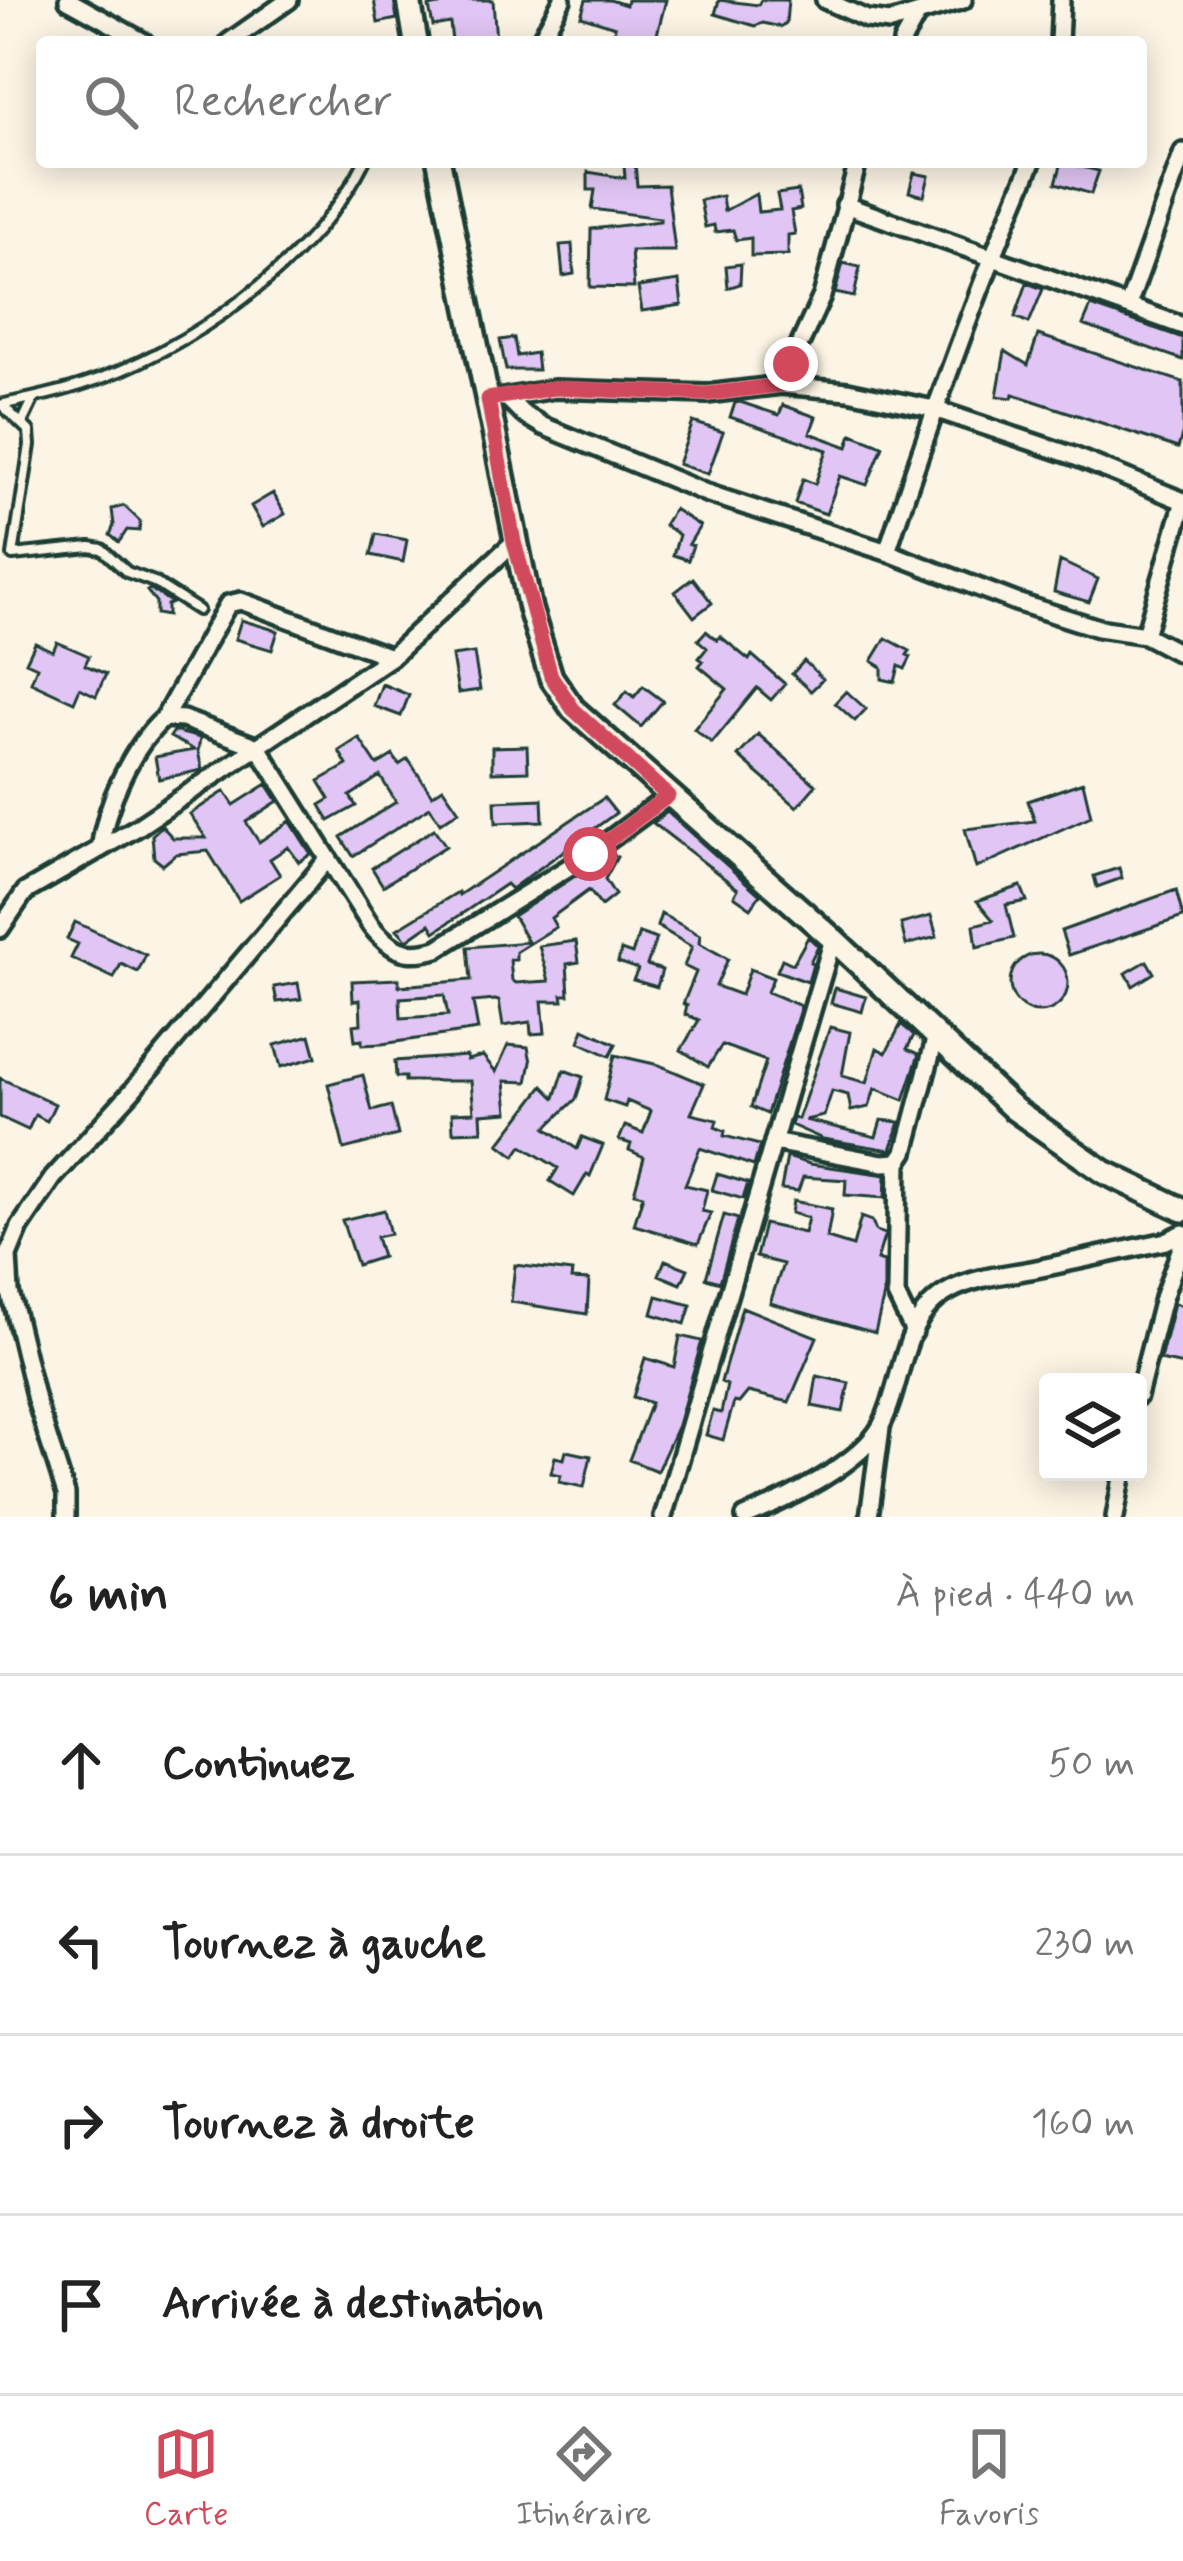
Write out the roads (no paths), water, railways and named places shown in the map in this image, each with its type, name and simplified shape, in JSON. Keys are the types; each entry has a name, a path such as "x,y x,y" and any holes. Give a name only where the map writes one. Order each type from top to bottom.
{"street":[{"path":"68,0 133,36"},
{"path":"239,36 290,0"},
{"path":"409,0 415,36"},
{"path":"542,36 562,0"},
{"path":"825,0 867,20 890,22 963,0"},
{"path":"1059,36 1061,0"},
{"path":"905,36 916,17"},
{"path":"1128,305 1180,171 1183,152"},
{"path":"441,168 498,399 514,542 551,676 573,709 833,939 1014,1109 1104,1172 1183,1210"},
{"path":"781,385 822,296 856,168"},
{"path":"887,552 934,409 1029,168"},
{"path":"845,205 1183,326"},
{"path":"498,399 554,388 707,394 781,385 848,391 934,409 1071,454 1183,502 1145,635"},
{"path":"498,399 543,426 706,494 887,552 1057,615 1145,635 1183,655"},
{"path":"0,899 25,892 100,849 391,657 514,542"},
{"path":"100,849 104,812 228,604 241,602 391,657"},
{"path":"164,718 183,719 258,747 371,926 389,947 410,957 437,949 590,854 668,796"},
{"path":"66,1517 66,1494 36,1400 10,1292 8,1256 53,1178 164,1055 328,859"},
{"path":"0,929 25,892"},
{"path":"663,1517 833,939"},
{"path":"914,1331 896,1294 898,1162 905,1152 936,1036"},
{"path":"773,1142 898,1162"},
{"path":"869,1517 881,1425 902,1354 920,1318 950,1290 982,1278 1183,1238 1144,1373"},
{"path":"746,1517 847,1464 866,1448 881,1425"},
{"path":"1114,1517 1121,1481"}],"lane":[{"path":"1,405 83,385 164,348 241,301 301,247 349,191 361,168"},
{"path":"22,423 35,397"},
{"path":"1,405 29,431 13,555 90,547 102,550 128,572 154,582 198,610"}]}
